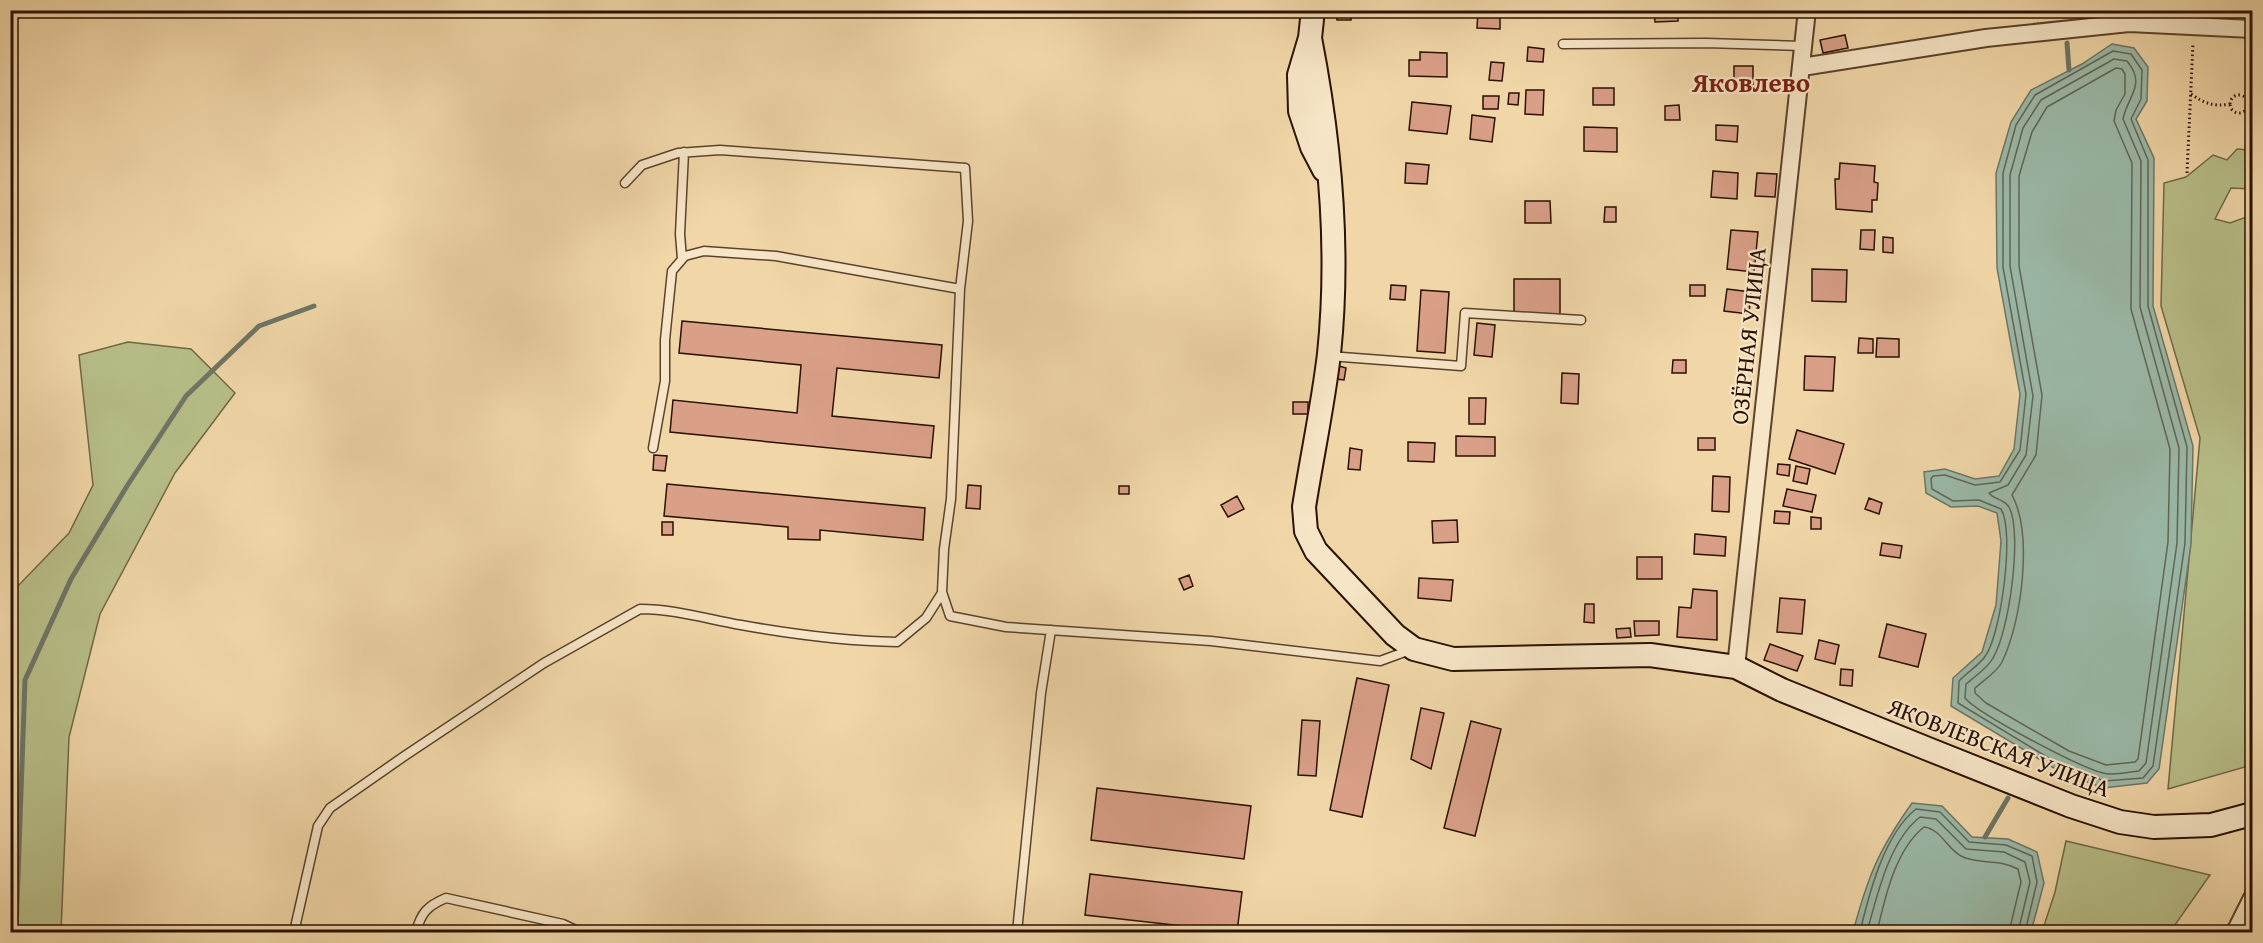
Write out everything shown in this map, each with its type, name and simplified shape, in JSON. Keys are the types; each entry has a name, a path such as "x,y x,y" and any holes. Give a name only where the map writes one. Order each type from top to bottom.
{"street":[{"path":"1313,10 1310,38 1324,112 1333,221 1333,298 1329,356 1304,507 1306,531 1316,551 1340,579 1395,635 1414,649"},
{"name":"ОЗЁРНАЯ УЛИЦА","path":"1737,667 1807,10"},
{"path":"1802,67 1986,38 2129,23 2253,29"},
{"name":"ЯКОВЛЕВСКАЯ УЛИЦА","path":"1414,649 1453,659 1650,655 1737,667 1782,690 2071,806 2120,822 2154,827 2211,825 2253,814"},
{"path":"2236,932 2253,898"}],"lane":[{"path":"1563,44 1706,43 1804,46"},
{"path":"625,183 642,165 684,152 720,150 965,168 968,220 960,289 951,499 944,549 942,592 950,616 1006,627 1211,641 1380,661 1414,649"},
{"path":"682,259 680,234 684,152"},
{"path":"653,448 665,381 665,340 672,271 682,259 704,251 776,256 960,289"},
{"path":"1329,356 1461,366 1465,313 1581,320"},
{"path":"294,933 318,826 330,808 544,663 640,609 658,609 743,626 865,641 897,642 926,618 942,592"},
{"path":"1017,933 1041,693 1051,630"},
{"path":"416,933 420,915 430,904 446,898 563,924 580,933"}],"path":[{"path":"2187,172 2194,25"},
{"path":"2191,94 2204,103 2216,106 2230,104"},
{"path":"2239,95 2251,104 2246,111 2239,114 2232,111 2230,104 2233,98 2239,95"}],"green space":[{"path":"2237,149 2248,150 2252,167 2252,189 2231,188 2215,219 2230,223 2252,215 2252,765 2168,789 2200,438 2161,306 2164,183 2186,177 2213,155 2227,160"},
{"path":"128,342 191,349 235,393 175,473 100,614 69,737 61,932 11,932 10,631 16,588 69,533 93,485 79,355"},
{"path":"2066,841 2210,875 2170,932 2042,932 2055,892"}],"water":[{"path":"2112,44 2134,48 2148,67 2147,101 2136,119 2154,158 2153,306 2193,446 2191,544 2159,769 2147,783 2103,788 2059,771 1951,706 1953,678 1982,652 1996,605 2001,541 1997,513 1978,506 1951,507 1926,493 1924,472 1945,469 1975,479 1999,476 2014,449 2020,394 1997,268 1996,173 2011,122 2031,90 2082,64"},
{"path":"1912,803 1942,806 1972,837 2008,839 2037,852 2044,883 2031,932 1853,932 1875,864"}],"building":[{"path":"1336,10 1351,10 1351,20 1337,20"},
{"path":"1478,10 1500,10 1500,29 1477,28"},
{"path":"1654,10 1678,10 1678,21 1655,22"},
{"path":"1845,35 1848,48 1823,53 1820,40"},
{"path":"1528,47 1544,49 1543,62 1527,61"},
{"path":"1420,52 1447,53 1447,77 1409,76 1409,60 1420,60"},
{"path":"1491,62 1504,63 1502,81 1489,80"},
{"path":"1734,66 1753,66 1753,91 1734,91"},
{"path":"1593,88 1614,88 1614,105 1593,105"},
{"path":"1526,90 1544,90 1543,115 1525,114"},
{"path":"1509,93 1519,93 1518,105 1508,104"},
{"path":"1483,96 1499,96 1498,109 1483,109"},
{"path":"1412,102 1451,106 1447,134 1409,130"},
{"path":"1679,105 1680,120 1665,120 1665,106"},
{"path":"1472,115 1495,118 1492,142 1470,139"},
{"path":"1716,125 1738,126 1737,142 1716,140"},
{"path":"1584,127 1617,128 1617,152 1584,151"},
{"path":"1406,163 1429,165 1427,184 1405,183"},
{"path":"1840,163 1875,166 1874,182 1878,183 1877,200 1872,200 1872,212 1836,209 1835,179 1839,179"},
{"path":"1713,171 1738,173 1737,199 1711,197"},
{"path":"1757,173 1777,174 1775,197 1755,196"},
{"path":"1525,201 1550,201 1551,223 1525,223"},
{"path":"1605,207 1616,207 1616,222 1604,222"},
{"path":"1731,230 1758,232 1754,272 1727,269"},
{"path":"1861,230 1875,230 1874,250 1860,249"},
{"path":"1883,237 1893,238 1893,253 1883,252"},
{"path":"1812,269 1847,270 1846,302 1812,301"},
{"path":"1514,279 1560,279 1560,314 1514,313"},
{"path":"1391,285 1406,286 1405,300 1390,299"},
{"path":"1690,285 1705,285 1705,296 1690,296"},
{"path":"1727,289 1751,292 1749,314 1724,311"},
{"path":"1421,290 1449,292 1445,353 1417,351"},
{"path":"682,321 942,345 939,378 837,368 832,416 934,426 931,458 670,432 673,400 797,413 801,365 679,353"},
{"path":"1477,323 1495,325 1492,357 1474,355"},
{"path":"1859,338 1873,339 1873,353 1858,353"},
{"path":"1877,338 1899,339 1899,357 1876,357"},
{"path":"1805,356 1835,357 1833,391 1804,390"},
{"path":"1673,360 1686,360 1686,373 1672,373"},
{"path":"1339,366 1346,368 1344,380 1337,379"},
{"path":"1562,373 1579,374 1578,404 1561,403"},
{"path":"1469,398 1486,398 1485,424 1469,424"},
{"path":"1293,402 1308,402 1308,414 1293,414"},
{"path":"1797,430 1844,444 1835,474 1789,459"},
{"path":"1456,436 1495,437 1495,456 1456,456"},
{"path":"1698,438 1715,438 1715,450 1698,450"},
{"path":"1408,442 1435,443 1434,462 1408,461"},
{"path":"1350,448 1362,450 1360,470 1348,469"},
{"path":"654,455 667,456 665,471 653,470"},
{"path":"1778,464 1790,465 1789,476 1777,474"},
{"path":"1796,466 1810,469 1807,484 1793,481"},
{"path":"1713,476 1730,477 1729,512 1712,511"},
{"path":"667,484 925,508 923,540 820,530 820,540 788,539 788,527 664,516"},
{"path":"968,485 981,486 980,509 966,508"},
{"path":"1119,486 1129,486 1129,494 1119,494"},
{"path":"1787,489 1816,495 1812,512 1783,506"},
{"path":"1237,496 1244,509 1228,517 1221,505"},
{"path":"1869,498 1882,503 1879,514 1865,509"},
{"path":"1775,511 1790,512 1789,524 1774,523"},
{"path":"1811,517 1821,518 1821,529 1811,529"},
{"path":"1457,520 1458,542 1433,543 1432,521"},
{"path":"662,522 673,522 673,535 662,535"},
{"path":"1695,534 1726,537 1725,556 1694,554"},
{"path":"1882,543 1902,546 1900,558 1880,555"},
{"path":"1637,557 1662,557 1662,579 1637,579"},
{"path":"1189,575 1193,586 1184,590 1179,579"},
{"path":"1419,578 1453,580 1451,601 1418,598"},
{"path":"1693,589 1717,591 1717,640 1677,637 1679,607 1691,608"},
{"path":"1780,598 1805,600 1802,634 1777,632"},
{"path":"1585,604 1594,604 1594,623 1584,622"},
{"path":"1634,621 1659,621 1659,635 1635,636"},
{"path":"1887,624 1926,634 1918,667 1879,657"},
{"path":"1630,628 1631,637 1617,638 1616,629"},
{"path":"1819,640 1839,645 1835,664 1815,659"},
{"path":"1770,644 1803,656 1797,671 1764,660"},
{"path":"1841,669 1853,670 1852,686 1840,685"},
{"path":"1357,678 1389,685 1362,817 1330,810"},
{"path":"1421,708 1444,713 1431,769 1411,759"},
{"path":"1302,720 1320,721 1316,776 1298,775"},
{"path":"1471,721 1501,729 1475,836 1444,828"},
{"path":"1097,788 1251,806 1244,859 1091,840"},
{"path":"1090,874 1242,892 1237,932 1085,915"}],"waterway":[{"path":"2064,10 2065,16"},
{"path":"2067,43 2069,70"},
{"path":"16,932 25,680 71,579 127,486 186,396 259,326 314,306"},
{"path":"2025,765 2031,754"},
{"path":"1985,837 2008,798"}],"district":[{"name":"Яковлево","path":"1751,82"}]}
